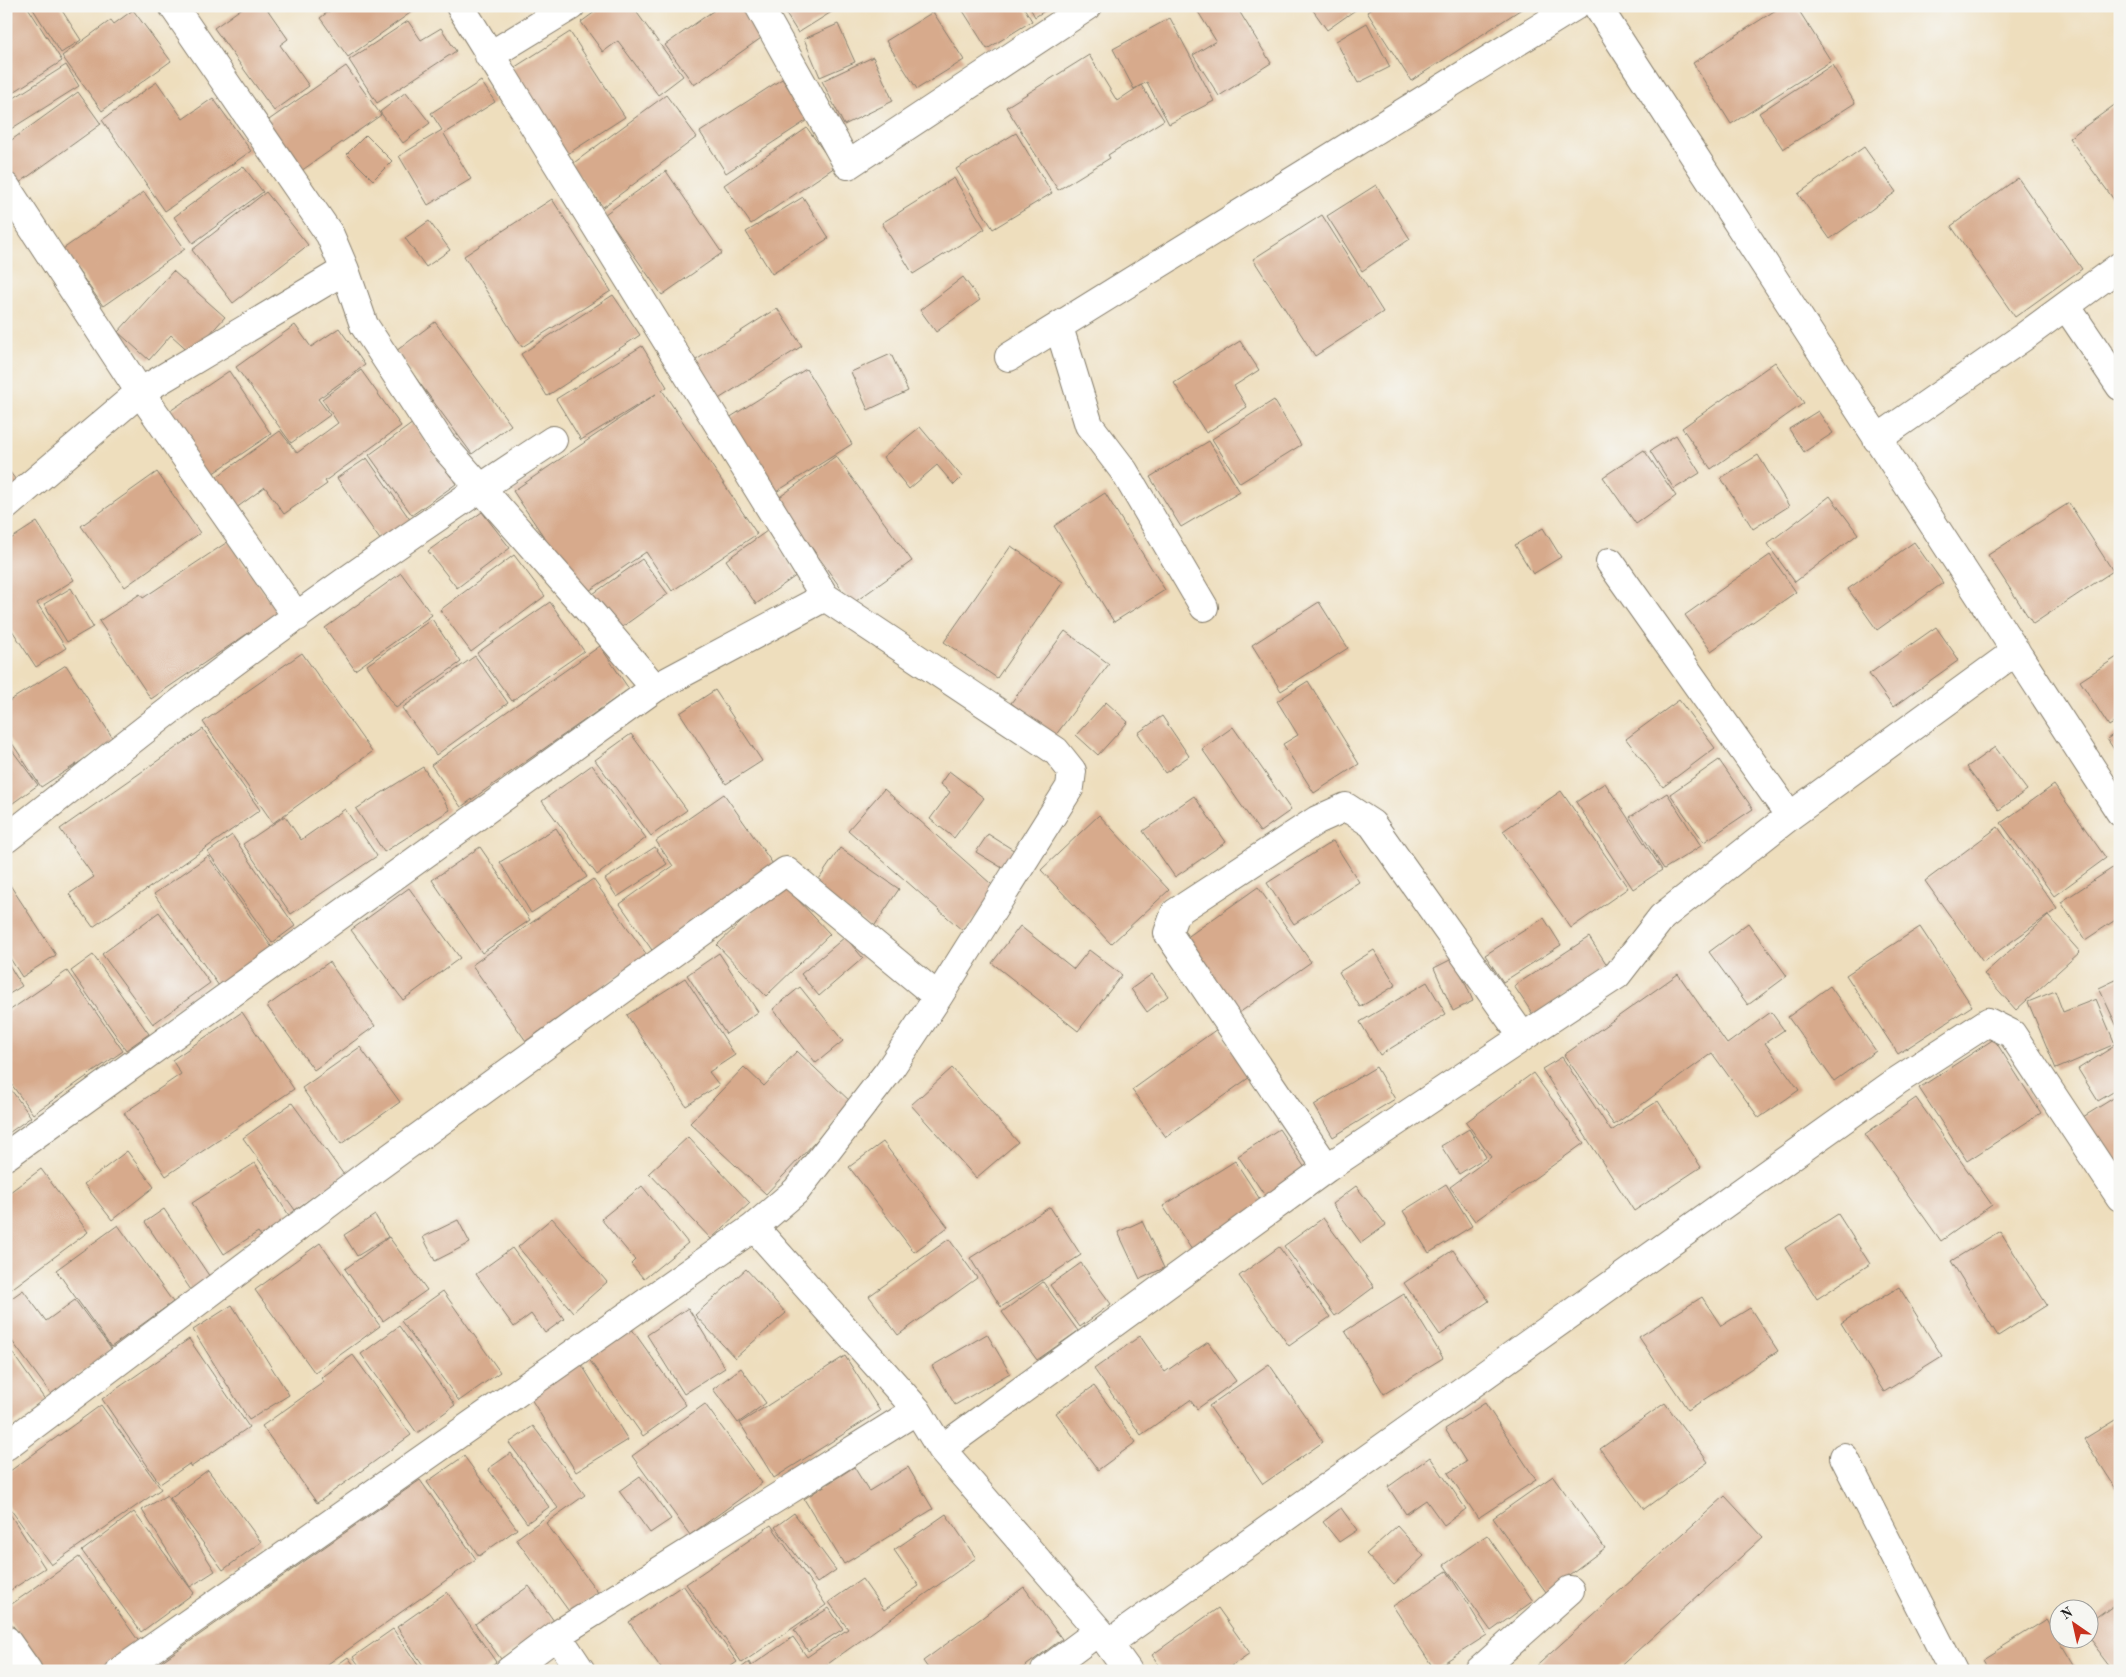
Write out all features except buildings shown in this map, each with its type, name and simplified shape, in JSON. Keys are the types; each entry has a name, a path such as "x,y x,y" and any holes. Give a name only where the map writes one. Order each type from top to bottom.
{"street":[{"path":"173,6 330,235 345,270 364,325 441,443 546,560 655,688"},
{"path":"120,1671 754,1227 796,1192 888,1072 938,997 1070,787 1072,771 1056,751 824,597 489,56 460,6"},
{"path":"489,56 571,6"},
{"path":"759,6 848,165 1088,6"},
{"path":"1009,357 1575,6"},
{"path":"1597,6 2120,812"},
{"path":"8,196 140,392 297,617"},
{"path":"1877,439 2120,266"},
{"path":"6,506 140,392 345,270"},
{"path":"2066,306 2120,386"},
{"path":"1059,327 1089,425 1124,471 1204,607"},
{"path":"6,839 182,701 297,617 480,488 553,440"},
{"path":"1610,562 1790,816"},
{"path":"6,1156 655,688 824,597"},
{"path":"941,1449 1327,1168 1617,976 1662,917 1790,816 2016,651"},
{"path":"1327,1168 1168,933 1175,913 1317,820 1346,808 1372,824 1523,1037"},
{"path":"6,1446 369,1173 786,871 938,997"},
{"path":"1045,1671 1104,1637 1897,1081 1988,1022 2012,1034 2120,1198"},
{"path":"754,1227 917,1410 941,1449 1104,1637 1128,1671"},
{"path":"509,1671 557,1635 917,1410"},
{"path":"1844,1457 1953,1671"},
{"path":"1479,1671 1570,1590"},
{"path":"557,1635 582,1671"},
{"path":"6,1640 28,1671"}]}
